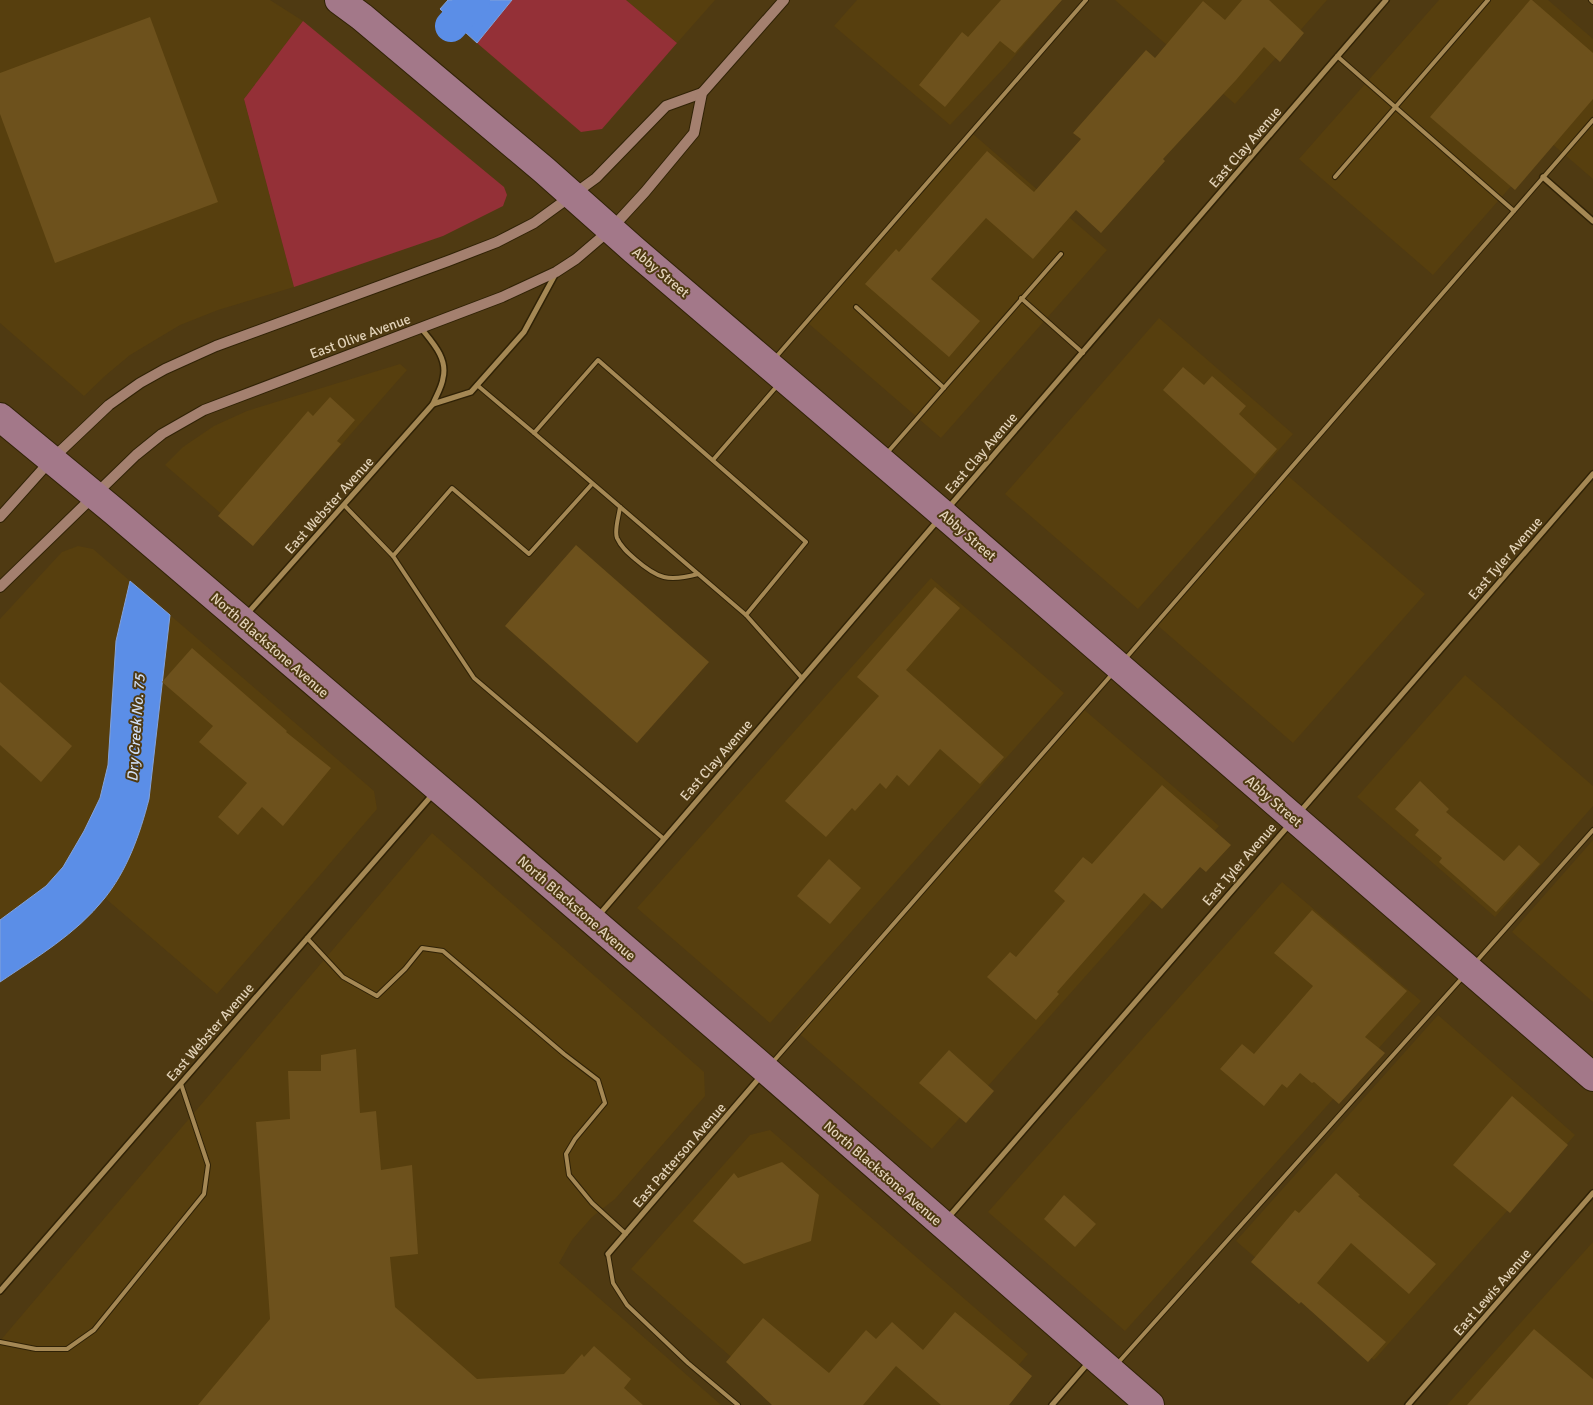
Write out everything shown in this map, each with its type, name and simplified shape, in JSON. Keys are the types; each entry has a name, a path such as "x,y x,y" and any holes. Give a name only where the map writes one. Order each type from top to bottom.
{"main road":[{"name":"Abby Street","path":"339,0 362,17 573,196 881,460 1593,1077"},
{"path":"0,517 51,460 109,406 140,383 165,369 216,346 497,242 534,223 596,178 666,106 702,93 784,0"},
{"name":"East Olive Avenue","path":"0,587 136,455 162,434 204,410 502,297 556,272 576,259 611,229 645,192 694,133 702,93"},
{"name":"North Blackstone Avenue","path":"0,417 242,620 438,788 766,1070 1150,1405"}],"street":[{"name":"East Clay Avenue","path":"593,922 1386,0"},
{"path":"1543,177 1593,221"},
{"path":"433,404 471,392 524,332 556,272"},
{"name":"East Webster Avenue","path":"242,620 433,404 444,377 442,361 436,346 420,328"},
{"name":"East Tyler Avenue","path":"942,1225 1593,474"},
{"name":"East Webster Avenue","path":"0,1291 438,788"},
{"name":"East Patterson Avenue","path":"608,1254 766,1070"},
{"name":"East Lewis Avenue","path":"1408,1405 1593,1193"},
{"path":"1052,1405 1103,1364"}],"lane":[{"path":"713,460 777,371 1086,0"},
{"path":"1335,177 1488,0"},
{"path":"1337,56 1514,210"},
{"path":"766,1070 1593,120"},
{"path":"881,460 1061,254"},
{"path":"1021,298 1083,353"},
{"path":"856,307 944,388"},
{"path":"534,433 598,360 806,542 746,615"},
{"path":"477,385 746,615 802,678"},
{"path":"393,556 452,488 529,554 592,484"},
{"path":"344,505 393,556 474,678 664,839"},
{"path":"620,507 616,536 624,549 651,572 665,578 682,578 698,574"},
{"path":"1103,1364 1469,970 1593,830"},
{"path":"307,938 343,977 377,996 405,969 422,948 443,951 564,1054 598,1080 605,1103 575,1139 566,1154 569,1175 592,1203 626,1234"},
{"path":"0,1342 36,1349 67,1349 94,1330 204,1194 208,1164 181,1084"},
{"path":"608,1254 613,1284 627,1305 688,1363 738,1405"}],"shaded area":[{"path":"0,0 270,0 303,21 244,99 294,287 218,310 180,325 130,355 84,396 0,323"},
{"path":"512,0 626,0 677,43 602,129 581,132 477,43"},
{"path":"626,0 715,0 677,43"},
{"path":"857,0 1061,1 1006,66 950,125 834,26"},
{"path":"1115,0 1327,0 1235,104"},
{"path":"1439,0 1548,0 1593,39 1593,179 1550,142 1433,275 1299,159"},
{"path":"303,21 504,187 507,195 503,206 443,236 294,287 244,99"},
{"path":"973,134 1107,250 941,438 808,323"},
{"path":"1159,318 1293,434 1138,609 1005,494"},
{"path":"400,364 407,370 255,543 165,465 183,447 214,426 247,411"},
{"path":"1287,475 1425,594 1293,743 1156,624"},
{"path":"78,546 93,549 130,581 116,641 108,765 100,798 63,867 46,886 0,920 0,619 62,552"},
{"path":"931,578 1064,693 770,1023 637,908"},
{"path":"170,615 374,791 377,809 217,994 105,898 130,854 141,827 149,799"},
{"path":"1465,675 1593,786 1593,806 1495,917 1357,797"},
{"path":"1081,707 1219,826 932,1149 795,1030"},
{"path":"432,833 704,1072 705,1096 615,1199 592,1217 572,1240 559,1263 721,1405 0,1405 0,1341"},
{"path":"1593,840 1593,1002 1512,932"},
{"path":"1282,882 1421,1001 1125,1331 988,1212"},
{"path":"1438,1015 1575,1135 1374,1360 1236,1241"},
{"path":"770,1130 1028,1354 985,1405 786,1405 631,1269 750,1135"},
{"path":"1593,1242 1593,1405 1447,1405 1557,1282"}],"water":[{"path":"448,0 512,0 477,43 440,9"},
{"path":"130,581 170,615 149,799 141,825 126,864 112,888 93,912 69,934 0,982 0,920 46,886 63,867 100,798 108,765 116,641"}],"building":[{"path":"1001,0 1062,0 1015,53 1000,41 945,107 919,85 962,32 968,37"},
{"path":"1242,0 1269,0 1304,33 1280,62 1264,47 1163,159 1165,161 1101,233 1076,210 1033,259 986,218 931,279 980,321 949,357 865,284 896,249 899,252 987,151 1034,192 1081,139 1073,133 1146,50 1155,58 1203,1 1225,20"},
{"path":"1530,0 1593,53 1593,99 1515,190 1430,117"},
{"path":"150,17 218,202 55,263 0,114 0,73"},
{"path":"1183,367 1204,385 1212,376 1246,406 1239,414 1277,449 1255,474 1163,390"},
{"path":"330,397 355,420 337,441 341,444 253,546 218,516 308,411 313,416"},
{"path":"576,545 709,662 637,743 505,626"},
{"path":"935,587 960,608 906,670 1004,757 980,784 940,749 909,786 897,775 886,789 880,783 855,811 852,808 826,837 785,801 879,696 857,677"},
{"path":"192,648 286,732 331,768 283,826 262,807 238,835 218,817 247,783 199,742 213,726 162,682"},
{"path":"0,682 72,746 41,782 0,745"},
{"path":"1420,781 1449,809 1446,812 1504,861 1519,845 1540,864 1496,912 1439,862 1442,858 1415,835 1419,830 1395,809"},
{"path":"1162,785 1231,845 1206,872 1200,867 1162,909 1144,893 1057,992 1059,994 1036,1020 987,977 1010,952 1016,957 1065,901 1054,891 1083,857 1092,864"},
{"path":"829,859 861,888 830,924 797,896"},
{"path":"1312,910 1407,991 1365,1037 1385,1053 1339,1104 1314,1082 1312,1083 1300,1073 1287,1088 1282,1084 1264,1106 1220,1069 1242,1044 1254,1054 1313,986 1274,953"},
{"path":"356,1049 360,1113 376,1111 381,1170 412,1165 418,1254 390,1257 395,1307 477,1379 564,1374 582,1354 584,1357 594,1346 631,1379 624,1388 643,1405 198,1405 270,1319 256,1122 290,1119 288,1071 321,1071 321,1055"},
{"path":"949,1050 994,1091 966,1123 919,1083"},
{"path":"1512,1096 1568,1145 1510,1213 1453,1165"},
{"path":"782,1162 819,1195 811,1241 744,1264 693,1221 734,1173 738,1178"},
{"path":"1336,1173 1360,1195 1358,1196 1436,1264 1409,1294 1351,1243 1317,1283 1386,1342 1368,1362 1301,1302 1299,1304 1251,1262 1295,1210 1299,1213"},
{"path":"1064,1195 1096,1224 1075,1247 1044,1219"},
{"path":"955,1312 1032,1376 1009,1405 941,1405 896,1366 863,1405 772,1405 726,1362 763,1318 829,1373 866,1330 876,1339 892,1322 923,1350"},
{"path":"1534,1329 1593,1379 1593,1405 1467,1405"}],"waterway":[{"name":"Dry Creek No. 75","path":"451,26 474,0"}]}
